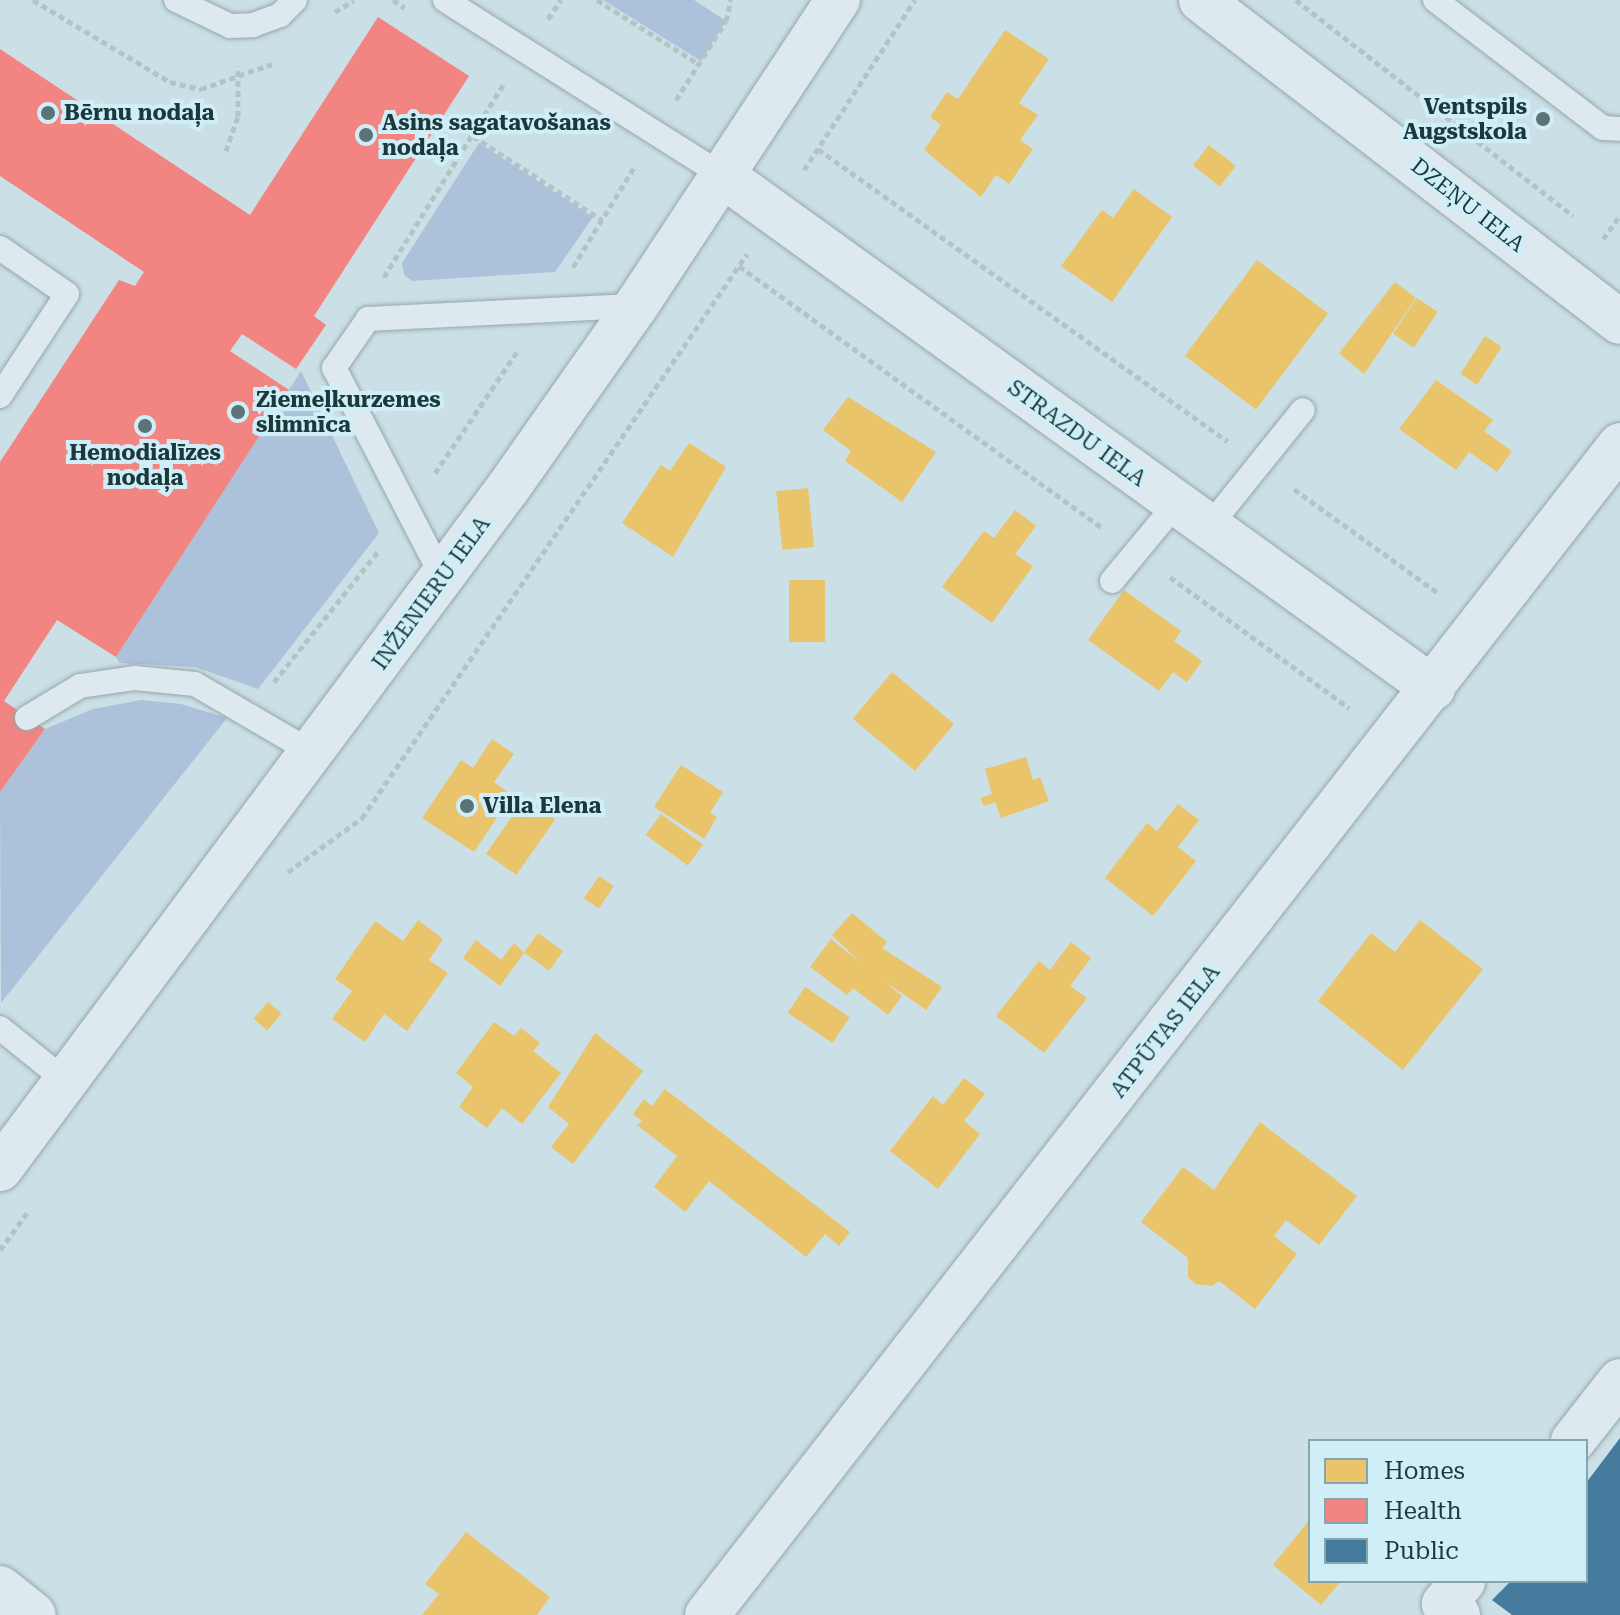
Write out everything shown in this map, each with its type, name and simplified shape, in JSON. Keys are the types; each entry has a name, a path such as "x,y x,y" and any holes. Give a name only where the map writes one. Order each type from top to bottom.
{"street":[{"name":"INŽENIERU IELA","path":"0,1169 443,578 636,306 838,0"},
{"name":"DZEŅU IELA","path":"1201,0 1620,322"},
{"name":"STRAZDU IELA","path":"722,175 1433,688"},
{"name":"ATPŪTAS IELA","path":"707,1615 1620,445"},
{"path":"1575,1439 1620,1381"},
{"path":"1458,1615 1444,1604 1461,1583"},
{"path":"0,1588 34,1615"}],"lane":[{"path":"176,0 230,26 253,25 280,15 295,0"},
{"path":"445,0 722,175"},
{"path":"1435,0 1603,128 1620,129"},
{"path":"0,248 67,294 0,396"},
{"path":"443,578 334,368 368,319 636,306"},
{"path":"1112,581 1136,553 1192,516 1259,464 1303,410"},
{"path":"27,718 80,686 135,678 195,684 313,753"},
{"path":"0,1028 66,1081"}],"path":[{"path":"393,0 418,18"},
{"path":"597,0 699,64"},
{"path":"274,883 362,818 775,214 915,0"},
{"path":"1296,0 1578,220"},
{"path":"226,151 238,116 240,77 230,26"},
{"path":"382,280 506,79"},
{"path":"473,136 602,220"},
{"path":"818,149 1446,599"},
{"path":"1603,239 1620,216"},
{"path":"1590,230 1611,246"},
{"path":"739,266 1357,713"},
{"path":"0,1250 33,1205"}],"shaded area":[{"path":"603,0 694,0 726,21 701,61"},
{"path":"479,143 593,217 555,272 412,281 404,275 402,263"},
{"path":"301,371 379,533 258,689 195,667 120,663 116,657"},
{"path":"141,700 181,704 227,718 1,1003 0,792 45,729 93,709"}],"building: Homes":[{"path":"1005,30 1049,59 1019,103 1038,115 1020,140 1033,149 1009,184 996,175 981,197 924,150 941,125 930,117 947,92 958,99"},
{"path":"1209,145 1236,166 1220,186 1193,165"},
{"path":"1134,189 1172,217 1112,302 1061,266 1102,210 1113,218"},
{"path":"1257,260 1328,314 1256,409 1185,356"},
{"path":"1395,282 1416,298 1364,374 1339,353"},
{"path":"1417,298 1438,312 1414,348 1393,334"},
{"path":"1485,336 1502,347 1477,385 1460,374"},
{"path":"1436,380 1493,420 1484,431 1512,451 1497,472 1469,452 1456,470 1399,429"},
{"path":"848,397 936,452 902,502 845,461 851,451 823,430"},
{"path":"689,443 726,467 673,557 622,523 661,465 670,471"},
{"path":"808,488 814,547 782,550 776,491"},
{"path":"1015,510 1036,526 1015,554 1033,566 992,623 942,587 984,531 994,538"},
{"path":"789,580 825,580 825,642 789,642"},
{"path":"1124,590 1181,631 1174,641 1202,661 1187,682 1173,672 1159,691 1088,640"},
{"path":"892,672 954,724 915,771 853,719"},
{"name":"Villa Elena","path":"492,739 514,754 494,782 512,795 474,852 422,818 461,760 473,768"},
{"path":"1026,757 1033,780 1040,777 1049,801 1001,818 995,802 984,806 980,798 992,794 985,769"},
{"path":"681,765 723,792 710,813 717,817 704,839 654,807"},
{"path":"525,798 555,819 516,875 486,854"},
{"path":"1178,804 1199,820 1178,847 1196,861 1153,916 1105,878 1147,823 1157,831"},
{"path":"661,814 703,845 688,866 646,835"},
{"path":"599,876 614,886 599,908 584,898"},
{"path":"852,913 887,942 882,948 942,987 926,1010 883,980 902,996 888,1015 853,988 847,995 810,967 831,939 862,964 832,935"},
{"path":"418,920 443,939 429,960 448,973 407,1031 384,1014 365,1042 332,1019 352,991 335,979 375,921 403,941"},
{"path":"1420,920 1483,969 1403,1070 1318,1001 1371,933 1395,952"},
{"path":"538,933 563,951 549,971 524,952"},
{"path":"476,940 501,960 514,943 524,953 500,986 463,958"},
{"path":"1071,942 1091,958 1070,986 1087,998 1044,1053 996,1016 1039,961 1050,970"},
{"path":"805,987 850,1017 832,1043 788,1013"},
{"path":"268,1002 282,1014 267,1030 254,1019"},
{"path":"494,1022 514,1036 521,1028 540,1043 533,1051 561,1073 522,1124 502,1108 487,1128 459,1107 473,1087 456,1073"},
{"path":"595,1033 643,1071 573,1164 551,1147 569,1124 548,1107"},
{"path":"964,1078 985,1094 964,1121 980,1134 938,1189 890,1151 933,1096 943,1105"},
{"path":"665,1089 850,1232 839,1246 825,1234 806,1257 709,1181 685,1212 654,1187 677,1156 637,1125 642,1121 633,1114 644,1099 652,1106"},
{"path":"1260,1122 1357,1196 1319,1245 1286,1220 1274,1236 1297,1254 1255,1309 1219,1281 1212,1286 1195,1284 1188,1277 1188,1258 1141,1222 1183,1167 1214,1190"},
{"path":"1308,1521 1308,1583 1339,1583 1321,1605 1273,1565"},
{"path":"466,1532 550,1597 537,1615 422,1615 439,1594 425,1584"}],"building: Health":[{"path":"378,17 469,76 314,316 326,325 296,369 242,334 230,351 289,390 116,657 57,620 4,701 45,729 0,792 0,462 119,280 135,286 144,272 0,176 0,49 250,215"}],"building: Public":[{"path":"1620,1438 1620,1615 1512,1615 1492,1600 1509,1583 1588,1583 1588,1480"}],"place":[{"name":"Bērnu nodaļa","path":"48,113"},
{"name":"Ventspils Augstskola","path":"1543,119"},
{"name":"Asins sagatavošanas nodaļa","path":"366,135"},
{"name":"Ziemeļkurzemes slimnīca","path":"238,412"},
{"name":"Hemodialīzes nodaļa","path":"145,426"},
{"name":"Villa Elena","path":"467,806"}]}
